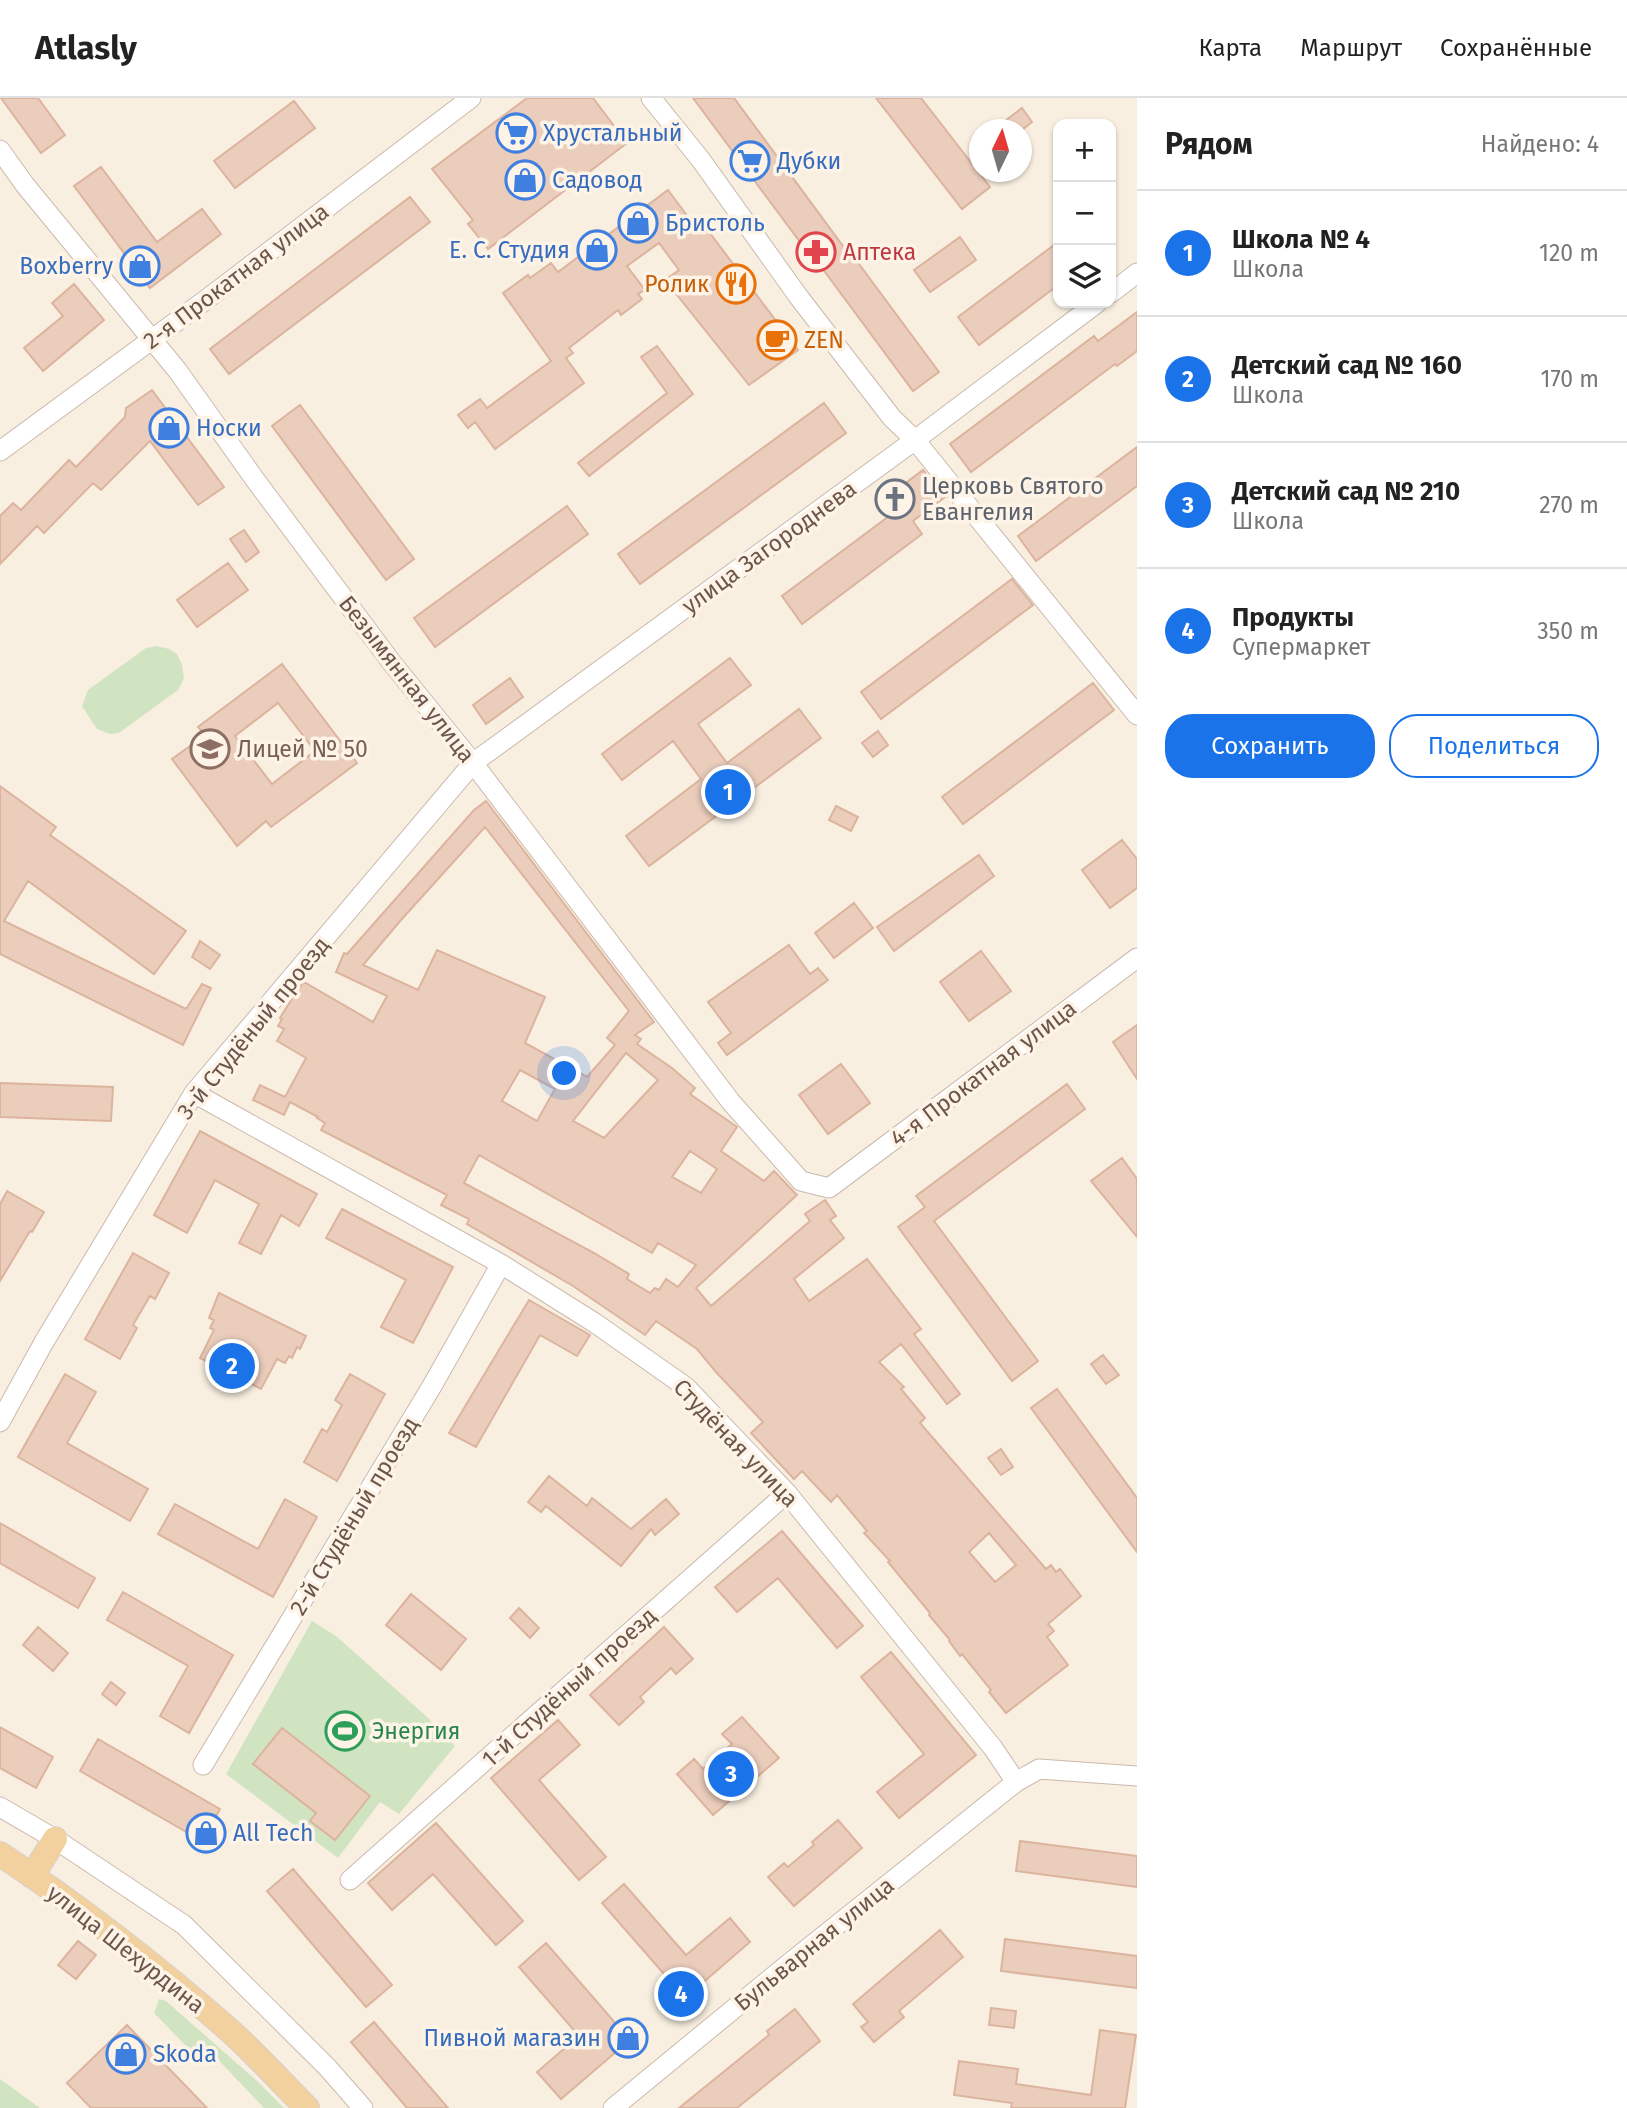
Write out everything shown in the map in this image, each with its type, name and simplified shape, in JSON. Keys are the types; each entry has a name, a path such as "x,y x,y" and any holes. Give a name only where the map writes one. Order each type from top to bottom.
{"main road":[{"path":"32,1875 55,1839"},
{"name":"улица Шехурдина","path":"0,1854 142,1956 230,2031 307,2108"}],"street":[{"name":"2-я Прокатная улица","path":"0,451 471,98"},
{"path":"651,98 701,160 798,296 891,418 915,440 1137,715"},
{"name":"Безымянная улица","path":"0,150 25,185 177,370 392,663 473,763 731,1102 801,1181 829,1188"},
{"path":"1116,289 1137,273"},
{"name":"улица Загороднева","path":"473,763 915,440 1090,308"},
{"name":"3-й Студёный проезд","path":"0,1422 44,1342 194,1094 473,763"},
{"name":"4-я Прокатная улица","path":"829,1188 1137,958"},
{"name":"Студёная улица","path":"194,1094 501,1264 595,1323 686,1387 787,1493 993,1748 1016,1782"},
{"name":"2-й Студёный проезд","path":"203,1765 432,1386 501,1264"},
{"name":"1-й Студёный проезд","path":"350,1880 787,1493"},
{"path":"1016,1782 1039,1769 1137,1776"},
{"name":"Бульварная улица","path":"613,2108 1016,1782"},
{"path":"0,1807 55,1839 184,1926 327,2067 363,2108"}],"green space":[{"path":"157,646 177,654 184,678 178,690 119,733 110,734 97,729 82,706 88,690 146,648"},
{"name":"Энергия","path":"312,1621 336,1636 426,1716 455,1746 399,1814 380,1802 338,1858 226,1774"},
{"path":"159,1999 166,2001 284,2108 264,2108 206,2047 196,2056 154,2013"},
{"path":"0,2079 40,2108 0,2108"}],"building":[{"path":"1,98 38,98 65,135 41,153"},
{"path":"527,98 593,98 627,143 488,249 468,224 473,220 432,169"},
{"path":"693,98 734,98 939,372 913,391"},
{"path":"876,98 921,98 969,160 969,182 986,182 990,187 962,209"},
{"path":"294,101 315,128 235,188 214,161"},
{"path":"1022,108 1030,119 1008,119"},
{"path":"101,167 157,242 202,209 221,234 150,288 74,186"},
{"path":"668,190 700,233 706,228 798,350 749,385 665,280 679,270 659,243 627,266 645,290 638,294 642,299 621,315 618,310 569,348 573,353 566,358 584,383 495,449 475,422 468,428 458,415 480,399 487,408 551,361 503,293 551,263 558,272"},
{"path":"410,197 430,222 229,374 210,349"},
{"path":"960,237 976,260 930,292 914,270"},
{"path":"1053,246 1053,289 979,345 958,317"},
{"path":"74,284 104,320 43,371 24,348 63,316 52,303"},
{"path":"1137,312 1137,351 1117,366 1115,364 971,472 950,444 1094,336 1098,341"},
{"path":"657,346 693,394 589,476 578,463 667,393 641,357"},
{"path":"152,390 224,487 198,505 150,441 101,490 93,483 44,533 37,526 0,564 0,516 13,503 21,510 69,460 76,467 125,417 126,408"},
{"path":"824,403 846,433 640,584 618,554"},
{"path":"300,405 414,559 386,580 272,426"},
{"path":"1137,447 1137,486 1036,561 1018,536"},
{"path":"923,470 945,497 913,521 922,534 802,624 782,596 893,513 883,500"},
{"path":"567,506 588,534 435,647 414,618"},
{"path":"244,530 259,552 246,562 230,539"},
{"path":"228,563 248,590 197,627 177,600"},
{"path":"1012,579 1033,605 881,719 861,692"},
{"path":"730,658 751,685 698,724 727,763 799,709 821,738 649,866 626,836 701,779 673,741 622,780 602,754"},
{"path":"282,664 357,763 271,827 266,821 237,846 172,759 205,735 198,727","holes":["278,703 315,751 272,784 235,736"]},
{"path":"510,678 523,697 486,724 473,705"},
{"path":"1093,683 1114,710 963,824 942,797"},
{"path":"878,731 888,745 873,757 862,743"},
{"path":"0,786 56,827 50,835 186,931 154,974 28,881 4,921 186,1009 202,984 211,988 183,1045 0,954"},
{"path":"486,801 654,1022 635,1035 641,1039 637,1044 695,1088 690,1094 737,1127 721,1151 764,1181 774,1171 797,1195 696,1288 711,1306 810,1221 805,1214 825,1200 836,1216 830,1220 844,1238 794,1279 809,1301 867,1259 921,1329 914,1334 960,1394 947,1404 901,1344 879,1362 904,1387 901,1389 925,1418 920,1423 1046,1569 1051,1565 1056,1572 1060,1569 1081,1596 1048,1624 1054,1631 1047,1637 1068,1665 1006,1713 989,1692 991,1690 962,1654 960,1656 930,1613 888,1562 890,1561 864,1533 867,1531 837,1495 831,1502 802,1471 794,1479 751,1433 763,1422 697,1349 656,1321 645,1335 573,1286 467,1224 469,1219 441,1205 447,1195 321,1130 325,1123 318,1117 290,1102 284,1115 253,1100 260,1085 285,1097 306,1058 277,1041 284,1029 278,1026 282,1019 280,1018 304,982 373,1022 387,996 336,972 344,953 347,954 474,810","holes":["485,827 629,1011 607,1038 615,1045 587,1077 525,1043 545,997 437,950 418,990 363,965","626,1053 658,1080 604,1138 573,1121","520,1070 555,1089 537,1121 502,1101","690,1151 717,1169 701,1193 672,1177","479,1155 652,1253 658,1243 696,1265 678,1287 666,1279 659,1290 655,1288 650,1293 627,1279 629,1274 464,1183","989,1533 1016,1565 995,1582 969,1552"]},
{"path":"836,806 858,817 851,831 829,820"},
{"path":"1122,840 1137,859 1137,888 1110,908 1082,870"},
{"path":"979,855 994,876 894,951 877,927"},
{"path":"854,903 873,928 834,958 815,933"},
{"path":"200,941 220,955 210,969 192,957"},
{"path":"789,945 810,974 818,968 828,980 727,1055 718,1043 731,1033 708,1002"},
{"path":"981,951 1011,991 969,1021 940,982"},
{"path":"1137,1025 1137,1079 1113,1042"},
{"path":"841,1064 870,1103 828,1134 799,1095"},
{"path":"0,1083 113,1087 111,1121 0,1117"},
{"path":"1067,1084 1085,1109 934,1221 1038,1361 1012,1381 898,1227 925,1207 916,1196"},
{"path":"200,1131 317,1194 299,1226 281,1215 261,1254 239,1243 259,1204 215,1180 187,1233 154,1215"},
{"path":"1122,1158 1137,1179 1137,1237 1091,1181"},
{"path":"7,1191 44,1212 0,1281 0,1204"},
{"path":"342,1209 453,1267 413,1343 381,1327 406,1280 326,1238"},
{"path":"133,1253 169,1273 155,1299 150,1296 133,1325 137,1328 120,1359 85,1339"},
{"path":"219,1293 306,1336 292,1358 289,1356 285,1363 277,1359 261,1389 200,1358 214,1330 210,1328 214,1320 209,1318"},
{"path":"529,1300 590,1335 577,1356 540,1335 476,1447 449,1433"},
{"path":"1103,1355 1119,1375 1106,1384 1091,1364"},
{"path":"65,1374 96,1392 67,1443 148,1489 130,1521 18,1457"},
{"path":"350,1374 385,1394 337,1481 304,1462 322,1429 327,1432 342,1405 335,1400"},
{"path":"1057,1389 1137,1498 1137,1552 1031,1408"},
{"path":"1001,1449 1013,1467 1001,1475 988,1458"},
{"path":"549,1476 587,1506 592,1498 631,1529 666,1499 679,1514 655,1535 651,1529 621,1566 546,1506 541,1512 528,1502"},
{"path":"285,1499 317,1517 273,1597 158,1534 175,1504 258,1549"},
{"path":"0,1523 95,1578 78,1608 0,1563"},
{"path":"782,1531 863,1626 837,1648 778,1578 737,1612 715,1587"},
{"path":"123,1592 233,1655 189,1733 160,1716 188,1666 107,1620"},
{"path":"411,1594 466,1639 441,1670 386,1625"},
{"path":"519,1608 539,1628 530,1638 510,1618"},
{"path":"38,1627 68,1653 53,1671 23,1645"},
{"path":"664,1627 693,1659 676,1674 671,1668 640,1697 644,1702 619,1725 590,1695"},
{"path":"891,1652 976,1755 899,1818 877,1792 924,1754 861,1677"},
{"path":"111,1682 125,1693 116,1705 102,1694"},
{"path":"742,1717 779,1758 713,1815 677,1774 694,1759 703,1769 732,1744 722,1734"},
{"path":"558,1720 580,1745 539,1780 606,1857 579,1880 491,1778"},
{"path":"0,1727 53,1757 36,1788 0,1768"},
{"name":"Энергия","path":"282,1728 370,1796 335,1840 310,1821 316,1813 253,1764"},
{"path":"98,1739 220,1809 202,1841 80,1771"},
{"path":"838,1820 862,1848 794,1906 768,1877 784,1863 788,1867"},
{"path":"436,1823 523,1921 496,1945 433,1874 392,1910 368,1883"},
{"path":"1020,1841 1137,1856 1137,1887 1016,1871"},
{"path":"293,1869 392,1985 366,2007 267,1891"},
{"path":"624,1884 686,1955 730,1918 750,1942 685,1998 602,1903"},
{"path":"940,1930 963,1957 899,2011 904,2017 874,2042 861,2027 868,2022 853,2004"},
{"path":"1005,1939 1137,1956 1137,1988 1001,1971"},
{"path":"78,1941 96,1955 76,1979 58,1965"},
{"path":"546,1943 630,2040 561,2099 537,2072 579,2036 519,1967"},
{"path":"991,2008 1016,2011 1014,2028 989,2025"},
{"path":"795,2009 820,2041 737,2108 679,2108 769,2035 767,2031"},
{"path":"374,2022 448,2108 407,2108 351,2042"},
{"name":"Skoda","path":"127,2025 207,2108 91,2108 67,2083"},
{"path":"1100,2030 1136,2035 1125,2108 1011,2108 1012,2103 954,2095 959,2061 1018,2069 1016,2084 1091,2095"}],"place":[{"name":"Хрустальный","path":"516,133"},
{"name":"Дубки","path":"750,161"},
{"name":"Садовод","path":"525,180"},
{"name":"Бристоль","path":"638,223"},
{"name":"Е. С. Студия","path":"597,250"},
{"name":"Аптека","path":"816,252"},
{"name":"Boxberry","path":"140,266"},
{"name":"Ролик","path":"736,284"},
{"name":"ZEN","path":"777,340"},
{"name":"Носки","path":"169,428"},
{"name":"Церковь Святого Евангелия","path":"895,499"},
{"name":"Лицей № 50","path":"210,749"},
{"name":"Школа № 4","path":"728,792"},
{"name":"Детский сад № 160","path":"232,1366"},
{"name":"Энергия","path":"345,1731"},
{"name":"Детский сад № 210","path":"731,1774"},
{"name":"All Tech","path":"206,1833"},
{"name":"Продукты","path":"681,1994"},
{"name":"Пивной магазин","path":"628,2038"},
{"name":"Skoda","path":"126,2054"}]}
